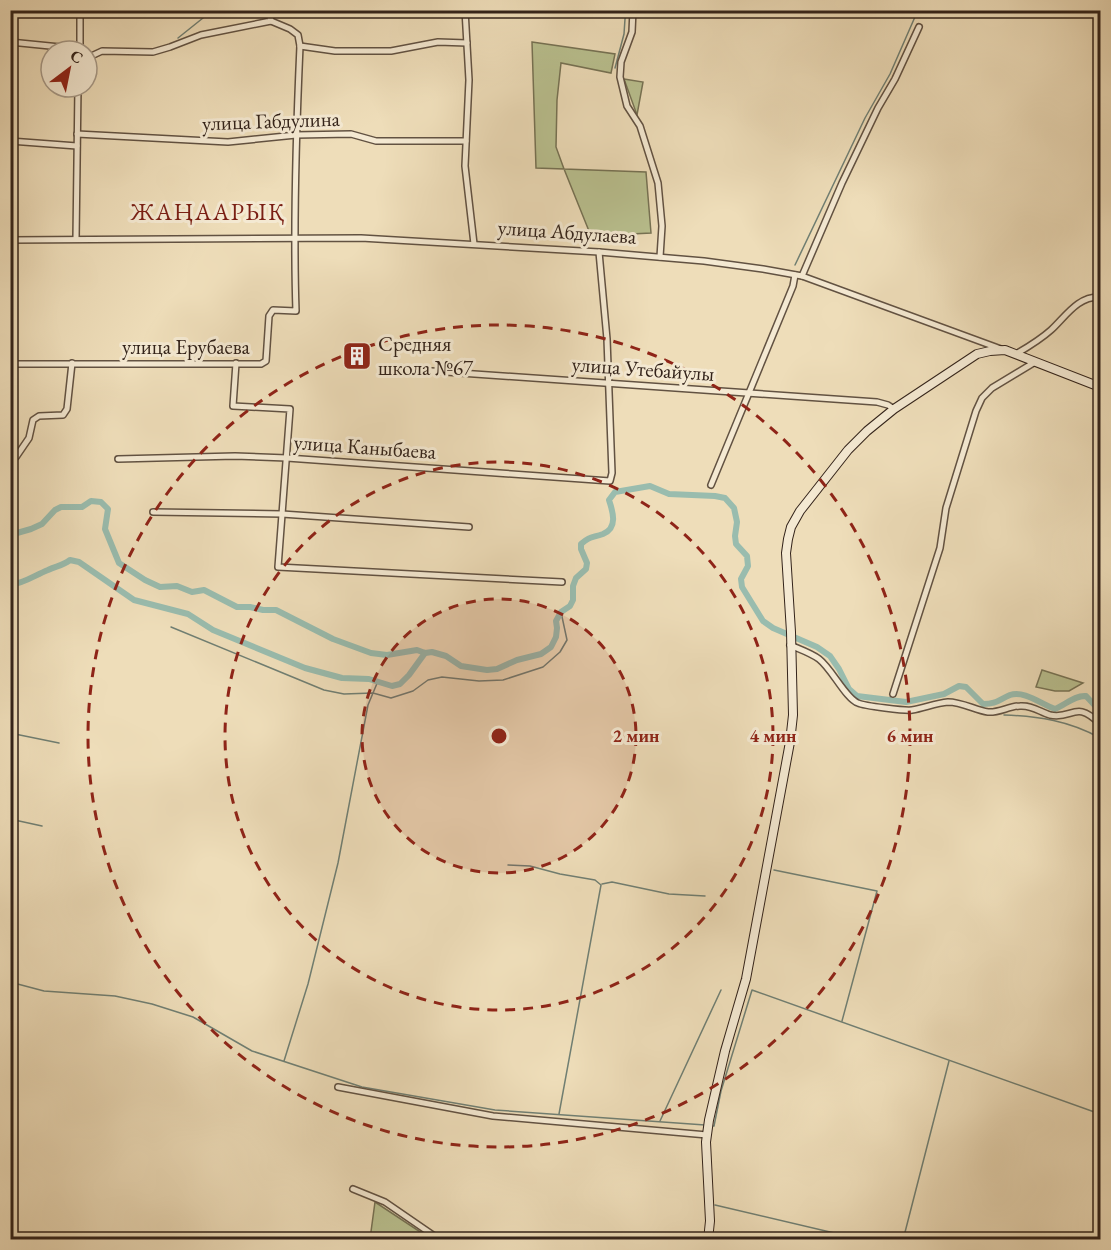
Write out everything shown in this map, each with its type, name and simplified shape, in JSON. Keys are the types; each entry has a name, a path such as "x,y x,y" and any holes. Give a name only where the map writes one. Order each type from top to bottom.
{"main road":[{"name":"улица Абдулаева","path":"1005,350 1101,387"},
{"path":"708,1239 710,1221 708,1127 725,1051 746,979 794,715 786,553 791,527 800,511 848,450 867,431 894,409 977,354 1005,350"}],"street":[{"path":"80,10 80,39"},
{"path":"268,10 271,21"},
{"path":"465,10 469,80 465,166 474,244"},
{"path":"633,10 632,32 621,62 620,77 627,106 640,126 658,183 662,226 660,257"},
{"path":"99,52 153,52 201,35 271,21 298,34 300,46 334,51 391,51 438,42 467,43"},
{"path":"802,276 842,183 878,108 895,80 919,27"},
{"path":"10,42 39,45"},
{"name":"улица Ерубаева","path":"10,364 261,364 266,361 269,316 273,310 296,311 294,239 300,46"},
{"path":"76,239 78,99"},
{"name":"улица Габдулина","path":"77,134 228,142 296,135 351,134 376,141 466,141"},
{"path":"10,141 77,146"},
{"name":"улица Абдулаева","path":"10,240 361,238 599,252 704,261 802,276 1005,350"},
{"path":"599,252 607,339 608,384"},
{"path":"711,484 793,286 795,275"},
{"path":"1016,354 1050,331 1074,307 1085,300 1101,297"},
{"path":"893,694 940,548 946,508 976,411 982,398 992,388 1035,362"},
{"path":"10,462 29,438 33,420 39,416 63,415 67,409 72,363"},
{"path":"236,363 233,406 290,409 278,567 562,582"},
{"name":"улица Утебайулы","path":"389,368 877,402 894,409"},
{"name":"улица Каныбаева","path":"118,459 235,456 287,458 610,481 612,473 608,384"},
{"path":"153,512 282,514 469,527"},
{"path":"790,639 819,659 838,680 846,694 856,703 909,711 947,702 990,712 1020,706 1060,716 1074,711 1083,712 1093,716 1101,724"},
{"path":"338,1087 492,1116 708,1127"},
{"path":"353,1189 385,1202 433,1235 443,1239"}],"green space":[{"path":"532,42 615,54 611,73 561,63 556,147 564,169 536,168"},
{"path":"624,79 643,82 637,115"},
{"path":"564,169 646,172 651,233 591,236"},
{"path":"1042,670 1083,683 1069,691 1036,687"},
{"path":"375,1202 428,1237 427,1239 370,1239"}],"waterway":[{"path":"178,38 213,10"},
{"path":"615,68 624,34 627,10"},
{"path":"795,265 865,118 890,74 918,10"},
{"path":"10,535 42,524 61,507 82,507 91,501 101,502 108,509 105,529 119,563 160,587 177,586 192,592 204,590 237,607 276,610 333,639 371,653 387,655 417,650 425,653 432,652 446,656 461,666 487,670 497,669 517,660 541,654 551,647 556,637 556,621 561,612 570,606 576,578 586,569 587,563 581,544 611,528 613,514 609,500 615,492 650,486 669,494 715,496 725,498 734,508 737,522 736,544 747,556 748,566 741,579 742,587 763,621 773,628 817,647 830,656 849,689 857,696 906,702 944,694 959,686 966,687 983,704 995,702 1010,695 1021,694 1055,709 1074,699 1086,696 1100,711"},
{"path":"10,585 25,581 70,560 79,562 134,600 188,614 213,630 305,668 342,678 369,679 392,686 400,684 425,653"},
{"path":"171,627 324,690 344,694 373,693 391,698 413,691 428,680 442,677 479,681 503,680 543,667 560,652 567,640 561,612"},
{"path":"284,1061 308,984 338,863 368,705 378,681"},
{"path":"1004,715 1054,720 1077,727 1100,738"},
{"path":"10,733 59,743"},
{"path":"10,819 42,826"},
{"path":"508,865 530,866 595,880 601,885 559,1114"},
{"path":"774,870 877,891 842,1021"},
{"path":"602,884 612,882 669,894 705,896"},
{"path":"10,982 44,991 115,996 152,1004 193,1017 252,1051 362,1087 495,1110 705,1125"},
{"path":"660,1121 721,990"},
{"path":"713,1126 721,1091 752,990 1100,1114"},
{"path":"903,1240 949,1061"},
{"path":"715,1205 864,1240"}],"place":[{"name":"Средняя школа №67","path":"357,356"}],"district":[{"name":"ЖАҢААРЫҚ","path":"208,212"}]}
